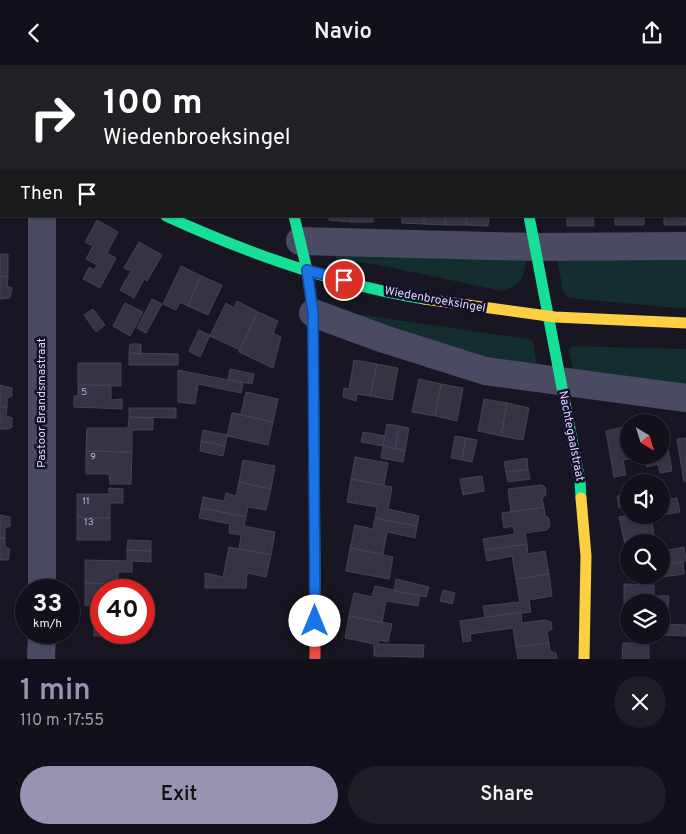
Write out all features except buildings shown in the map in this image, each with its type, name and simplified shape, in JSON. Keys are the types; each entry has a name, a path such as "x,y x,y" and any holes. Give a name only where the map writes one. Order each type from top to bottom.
{"street":[{"name":"Pastoor Brandsmastraat","path":"42,217 42,579"},
{"name":"Wiedenbroeksingel","path":"168,217 196,231 307,270 380,290 490,310 629,322 686,323"},
{"name":"Nachtegaalstraat","path":"528,217 580,481 586,556 584,659"},
{"path":"315,659 313,313 307,270 297,228 534,247 686,246"},
{"path":"313,313 384,339 485,371 686,398"},
{"path":"41,659 42,644"}],"green space":[{"path":"686,251 686,308 569,298 563,291 556,252"},
{"path":"332,252 520,253 526,263 520,281 503,291 379,265 337,259"},
{"path":"342,312 528,339 533,341 537,367 533,369 387,335"},
{"path":"571,346 686,349 686,395 574,375 569,350"}],"traffic: fast":[{"path":"168,217 229,243 292,266 357,285 424,299"},
{"path":"294,217 307,270 313,313 315,577"},
{"path":"529,217 580,481 581,498"}],"traffic: slow":[{"path":"424,299 555,317 686,323"},
{"path":"581,498 586,556 584,659"}],"traffic: jam":[{"path":"315,577 315,659"}],"route":[{"path":"315,621 313,313 307,270 344,280"}]}
